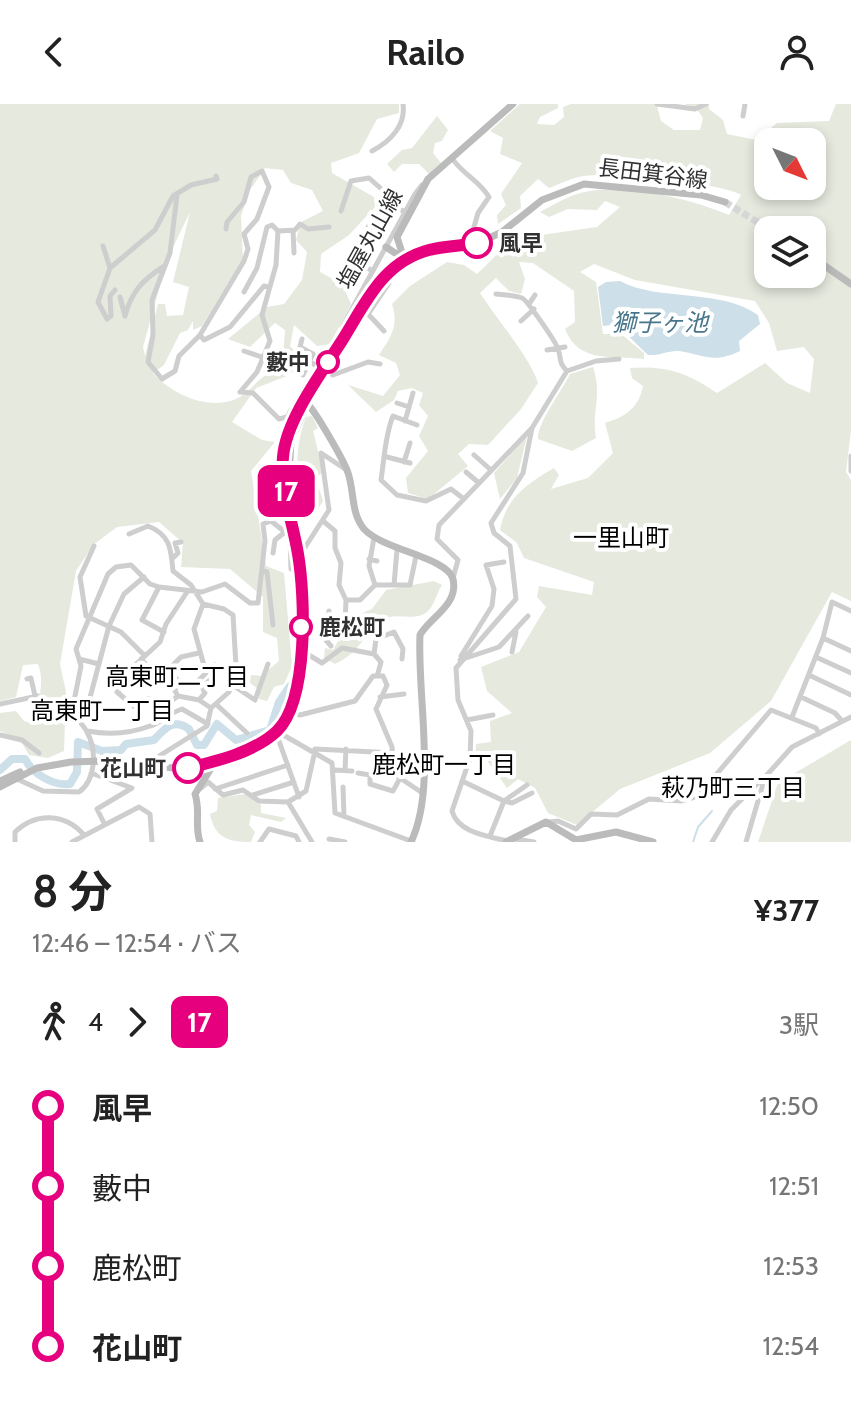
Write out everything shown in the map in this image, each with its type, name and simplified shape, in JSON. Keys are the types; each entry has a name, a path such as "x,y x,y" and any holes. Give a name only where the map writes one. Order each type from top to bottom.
{"street":[{"path":"372,151 397,130 405,116 403,104"},
{"name":"塩屋丸山線","path":"346,334 342,327 422,185 513,104"},
{"path":"657,104 695,109 706,104"},
{"path":"743,116 745,104"},
{"path":"451,157 463,172 481,184 489,197 478,213 472,234"},
{"path":"177,195 175,230 152,300 153,335 148,362 162,379 175,371 179,356 200,335 248,249 244,234 257,219 269,187 262,171 251,177 244,202 227,222 226,229"},
{"path":"115,290 110,296 111,316 107,319 98,302 110,268 155,230 177,195 191,185 217,179 216,176"},
{"path":"341,211 351,181 369,178 386,193 390,204 405,212"},
{"name":"長田箕谷線","path":"291,714 303,609 301,572 283,456 289,434 323,370 370,293 386,274 404,259 434,249 485,240 502,232 542,200 584,184 701,195 725,202"},
{"path":"404,259 397,237 422,185"},
{"path":"368,227 390,204"},
{"path":"278,231 293,230 300,224 308,229 324,230"},
{"path":"244,292 257,268 265,230 272,225 278,231 276,265 262,315 270,341 265,358 240,392 253,393 279,419 287,417 297,400 306,402 314,410 348,472 356,514 374,538 440,565 453,579"},
{"path":"293,230 294,253"},
{"path":"103,246 110,268"},
{"path":"386,247 404,259"},
{"path":"349,258 373,271"},
{"path":"120,297 125,316 131,294 149,276 164,267"},
{"path":"826,267 851,284"},
{"path":"384,331 368,314 389,283 386,274"},
{"path":"200,335 204,340 230,327 251,298 264,286 268,287"},
{"path":"496,294 523,296 540,325 562,348"},
{"path":"521,321 535,295"},
{"path":"302,339 300,347 313,354 303,375"},
{"path":"547,350 562,348"},
{"path":"562,348 556,364 567,371"},
{"path":"244,351 265,358"},
{"path":"0,785 36,767 93,757 184,769 282,738 314,750 332,763 335,770 335,813 412,842 421,792 424,729 420,635 445,609 453,579 457,575 458,560 440,544 439,525 532,428 567,371 596,361 619,359"},
{"path":"310,362 337,375 342,369 368,362 380,364"},
{"path":"405,421 413,393"},
{"name":"長田箕谷線","path":"291,714 301,689 307,598 288,459 291,440 306,402"},
{"path":"397,403 409,407"},
{"path":"417,425 393,416 387,432 387,457 381,477 397,495 426,501 451,489 464,499"},
{"path":"459,660 513,607 516,599 510,546 494,533 491,523 523,473 532,428"},
{"path":"387,457 407,462 410,443"},
{"path":"302,552 329,510 321,453 348,472"},
{"path":"474,455 491,470"},
{"path":"851,456 851,471"},
{"path":"466,472 479,483"},
{"path":"323,521 335,531 335,548 341,563 339,585 346,600 345,625 327,624"},
{"path":"247,733 214,706 199,700 178,696 170,702 148,699 137,709 117,692 123,686 118,681 143,658 164,632 185,592 225,584 250,603 258,603 265,541 261,529 266,522 275,523 290,536 291,569 301,572"},
{"path":"129,534 148,526 161,532 172,547 173,571 191,585 203,604 224,609 235,621 236,666 225,699 214,706 207,725 143,766"},
{"path":"273,553 275,540 285,532"},
{"path":"374,538 369,559 375,585"},
{"path":"173,557 178,553 175,543 181,542"},
{"path":"89,618 80,577 94,546"},
{"path":"394,585 397,550"},
{"path":"346,600 360,600 375,585 410,585 416,556"},
{"path":"369,559 377,561"},
{"path":"504,562 486,565 494,589 492,606 476,626 456,668 458,700 471,731 470,758 452,811 454,818 475,833 509,841 534,842"},
{"path":"16,777 43,791 79,792 91,773 93,757 87,731 76,719 72,704 81,666 76,649 108,574 116,567 131,565 159,587 192,591"},
{"path":"263,571 267,572 273,625"},
{"path":"72,704 88,705 109,626 124,594 144,577"},
{"path":"159,587 142,620 164,632"},
{"path":"792,717 818,658 832,602 851,611"},
{"path":"199,653 181,657 169,669 178,681 196,683 204,678 207,667 199,653 194,629 203,604"},
{"path":"329,611 325,644 331,646"},
{"path":"459,660 492,650 528,616"},
{"path":"89,618 121,632 143,658 151,685"},
{"path":"512,652 515,631"},
{"path":"374,654 376,639 394,632 403,649 402,659"},
{"path":"823,638 851,651"},
{"path":"255,748 291,714 355,701 378,673 381,662 374,654 342,648 322,663 304,652"},
{"path":"78,658 99,664"},
{"path":"818,658 851,673"},
{"path":"231,684 255,700 268,664"},
{"path":"199,700 205,693 202,687 212,678 215,665"},
{"path":"370,775 370,784 375,789 393,791 397,777 394,753 376,709 387,680 378,673"},
{"path":"811,676 851,695"},
{"path":"0,704 36,696 31,678 27,679"},
{"path":"178,681 175,691 178,696"},
{"path":"380,697 404,694"},
{"path":"801,697 835,713 842,721"},
{"path":"87,731 113,735 152,726 167,712 182,709 207,725"},
{"path":"509,841 542,822 558,821 576,829 591,814 617,815 649,799 681,801 698,796 762,717 778,710 819,734"},
{"path":"291,714 282,738 299,797"},
{"path":"467,720 493,715"},
{"path":"712,842 731,810 792,747 851,717"},
{"path":"0,735 22,740 39,753"},
{"path":"346,749 352,771"},
{"path":"314,750 394,753"},
{"path":"195,794 208,782 223,795 243,790 259,801 288,802 299,797 309,785 314,750"},
{"path":"195,794 217,759"},
{"path":"214,789 288,765"},
{"path":"335,770 397,777 421,792"},
{"path":"91,773 132,788 97,809 104,823"},
{"path":"746,842 765,777"},
{"path":"462,781 512,803 532,793"},
{"path":"253,795 294,782"},
{"path":"490,836 504,801 527,785"},
{"path":"343,787 344,816"},
{"path":"195,794 200,809 195,828 200,842"},
{"path":"288,802 313,841"},
{"path":"72,842 139,807 150,814 152,842"},
{"path":"15,842 15,832 22,825 43,817 77,826 84,835"},
{"path":"549,822 576,840 616,832 653,842"},
{"path":"260,842 265,830 296,836 299,842"},
{"path":"282,842 285,833"},
{"path":"329,839 345,842"}],"shaded area":[{"path":"0,104 399,104 399,113 377,119 359,153 331,163 332,173 374,197 375,207 349,235 321,254 320,272 342,284 351,304 330,344 317,346 294,325 290,346 304,362 287,376 256,388 232,422 262,440 275,442 251,471 266,566 284,573 292,666 284,684 274,687 267,701 259,699 258,689 250,683 251,675 261,676 279,661 277,638 263,632 263,597 230,569 181,567 183,543 159,522 117,527 93,545 76,571 60,664 66,692 64,751 48,758 29,755 21,741 0,731 0,713 16,711 24,721 36,725 41,686 38,664 23,665 16,697 0,701","holes":["265,168 283,170 291,183 312,190 323,211 301,222 296,240 307,252 302,280 284,304 267,307 228,339 250,347 275,323 285,330 282,370 267,374 246,393 229,401 217,403 192,399 170,388 153,373 164,365 180,333 188,330 193,321 193,330 202,326 243,259 241,216 250,190","190,212 173,282 189,287 183,315 167,316 165,304 158,304 145,356 143,347 167,260"]},
{"path":"520,104 558,104 558,108 540,117 537,124 554,125 564,117 563,107 571,104 662,104 657,106 661,121 674,130 700,130 703,118 696,108 684,104 709,104 709,109 723,120 727,134 754,140 754,200 826,200 826,128 771,128 777,123 829,121 836,104 851,104 851,430 846,472 851,480 851,601 832,592 771,701 710,753 620,789 577,825 548,813 535,788 518,779 507,788 486,759 475,758 476,744 491,742 490,721 512,713 487,691 481,667 519,652 546,607 537,597 539,586 592,595 594,582 524,558 517,543 500,530 507,509 527,486 554,468 559,475 551,489 588,478 613,453 605,423 630,410 643,386 632,378 630,368 676,372 717,393 765,363 787,383 810,393 814,359 804,347 777,351 769,323 755,301 635,280 594,264 580,272 596,282 603,334 621,334 644,353 644,359 588,353 571,340 565,329 575,322 574,291 533,263 519,262 525,279 521,294 509,291 496,278 480,293 521,351 538,383 521,409 488,445 469,444 458,454 468,466 428,499 408,493 406,478 428,451 419,436 428,416 419,405 423,393 412,388 398,391 394,400 376,412 348,385 383,396 400,375 396,363 379,355 393,331 395,319 392,304 410,286 447,262 464,265 477,274 513,239 597,227 620,207 605,201 597,210 568,209 549,217 540,212 580,193 616,189 656,194 729,215 741,195 688,182 640,177 584,176 549,188 538,179 520,196 521,208 498,224 497,215 506,205 501,194 522,163 500,154 503,138 490,131"},
{"path":"437,116 448,130 442,141 435,143 433,153 441,163 429,174 419,164 402,164 394,172 387,164 402,150 412,148"},
{"path":"593,367 597,387 596,438 572,451 538,439 546,416 570,374"},
{"path":"312,416 318,428 313,431 323,471 316,479 323,501 316,512 310,507 310,500 299,494 297,474 300,436 306,417"},
{"path":"527,436 517,478 500,499 494,473"},
{"path":"434,581 442,585 427,612 385,619 345,659 335,664 324,658 325,648 333,650 342,634 352,633 358,615 372,609 386,590"},
{"path":"851,740 851,842 758,842 778,783"},
{"path":"246,794 261,805 261,813 286,818 281,822 251,815 249,825 255,832 251,842 224,837 215,828 210,814 217,811 218,798"}],"water":[{"name":"獅子ヶ池","path":"620,281 653,291 726,301 758,315 760,324 739,341 740,351 731,355 709,357 675,351 648,355 621,329 622,324 603,326 598,287 606,282"}],"waterway":[{"path":"0,770 12,759 25,759 44,778 70,784 77,772 78,742 102,751 121,750 126,744 154,740 174,724 189,729 197,745 204,745 217,724 236,740 270,730 279,702 290,686"},
{"path":"693,842 698,827 712,811"}],"tunnel":[{"path":"725,202 754,220"}],"bus line":[{"name":"17","path":"188,768 251,748 269,737 283,724 293,702 303,587 284,479 283,456 289,434 309,394 370,293 386,274 404,259 426,250 477,243"}],"place":[{"name":"風早","path":"477,243"},
{"name":"藪中","path":"328,362"},
{"name":"鹿松町","path":"301,627"},
{"name":"花山町","path":"188,768"}],"district":[{"name":"一里山町","path":"621,537"},
{"name":"高東町二丁目","path":"177,676"},
{"name":"高東町一丁目","path":"102,710"},
{"name":"鹿松町一丁目","path":"444,764"},
{"name":"萩乃町三丁目","path":"733,787"}]}
